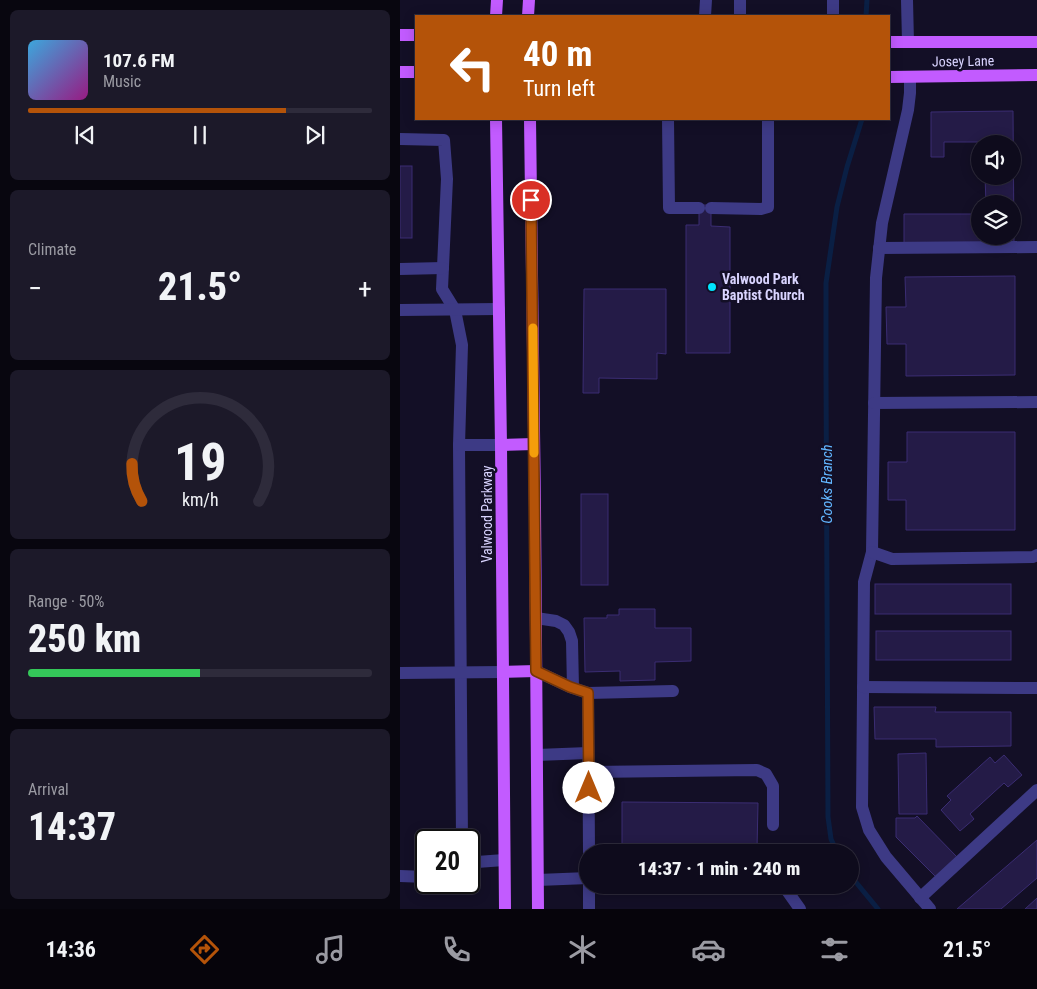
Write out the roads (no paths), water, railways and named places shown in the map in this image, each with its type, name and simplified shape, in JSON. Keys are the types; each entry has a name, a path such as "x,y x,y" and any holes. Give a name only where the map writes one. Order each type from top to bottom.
{"main road":[{"path":"496,0 496,15"},
{"path":"528,15 529,0"},
{"path":"400,35 415,35"},
{"name":"Josey Lane","path":"890,42 1037,42"},
{"path":"400,72 415,72"},
{"name":"Josey Lane","path":"890,77 1037,75"},
{"name":"Valwood Parkway","path":"496,120 505,909"},
{"path":"530,120 538,909"},
{"path":"501,444 534,444"},
{"path":"503,672 536,671"}],"street":[{"path":"705,15 706,0"},
{"path":"740,0 740,15"},
{"path":"833,0 833,15"},
{"path":"907,0 908,42"},
{"path":"910,77 908,110 882,223 876,278 872,552 864,582 862,807 869,830 886,857 930,909"},
{"path":"668,120 669,208 761,209 768,206 768,120"},
{"path":"400,139 444,140 447,179 442,289 455,310 462,345 459,445 462,829"},
{"path":"879,248 1037,246"},
{"path":"400,268 443,268"},
{"path":"400,310 499,309"},
{"path":"874,403 1037,402"},
{"path":"459,445 501,444"},
{"path":"872,552 892,559 1033,557 1037,555"},
{"path":"536,618 556,621 569,632 572,641 573,688"},
{"path":"536,671 588,693 673,691"},
{"path":"400,673 503,672"},
{"path":"863,687 1037,688"},
{"path":"588,693 589,844"},
{"path":"537,755 588,753"},
{"path":"589,772 757,770 766,774 773,786 773,825"},
{"path":"920,898 1037,790"},
{"path":"480,862 504,860"},
{"path":"400,876 415,877"},
{"path":"538,880 579,878"},
{"path":"589,894 589,909"},
{"path":"789,894 800,909"}],"waterway":[{"name":"Cooks Branch","path":"866,15 867,0"},
{"name":"Cooks Branch","path":"833,844 828,817 826,283 837,207 862,120"},
{"name":"Cooks Branch","path":"859,886 878,909"}],"place":[{"name":"Valwood Park Baptist Church","path":"712,287"}]}
